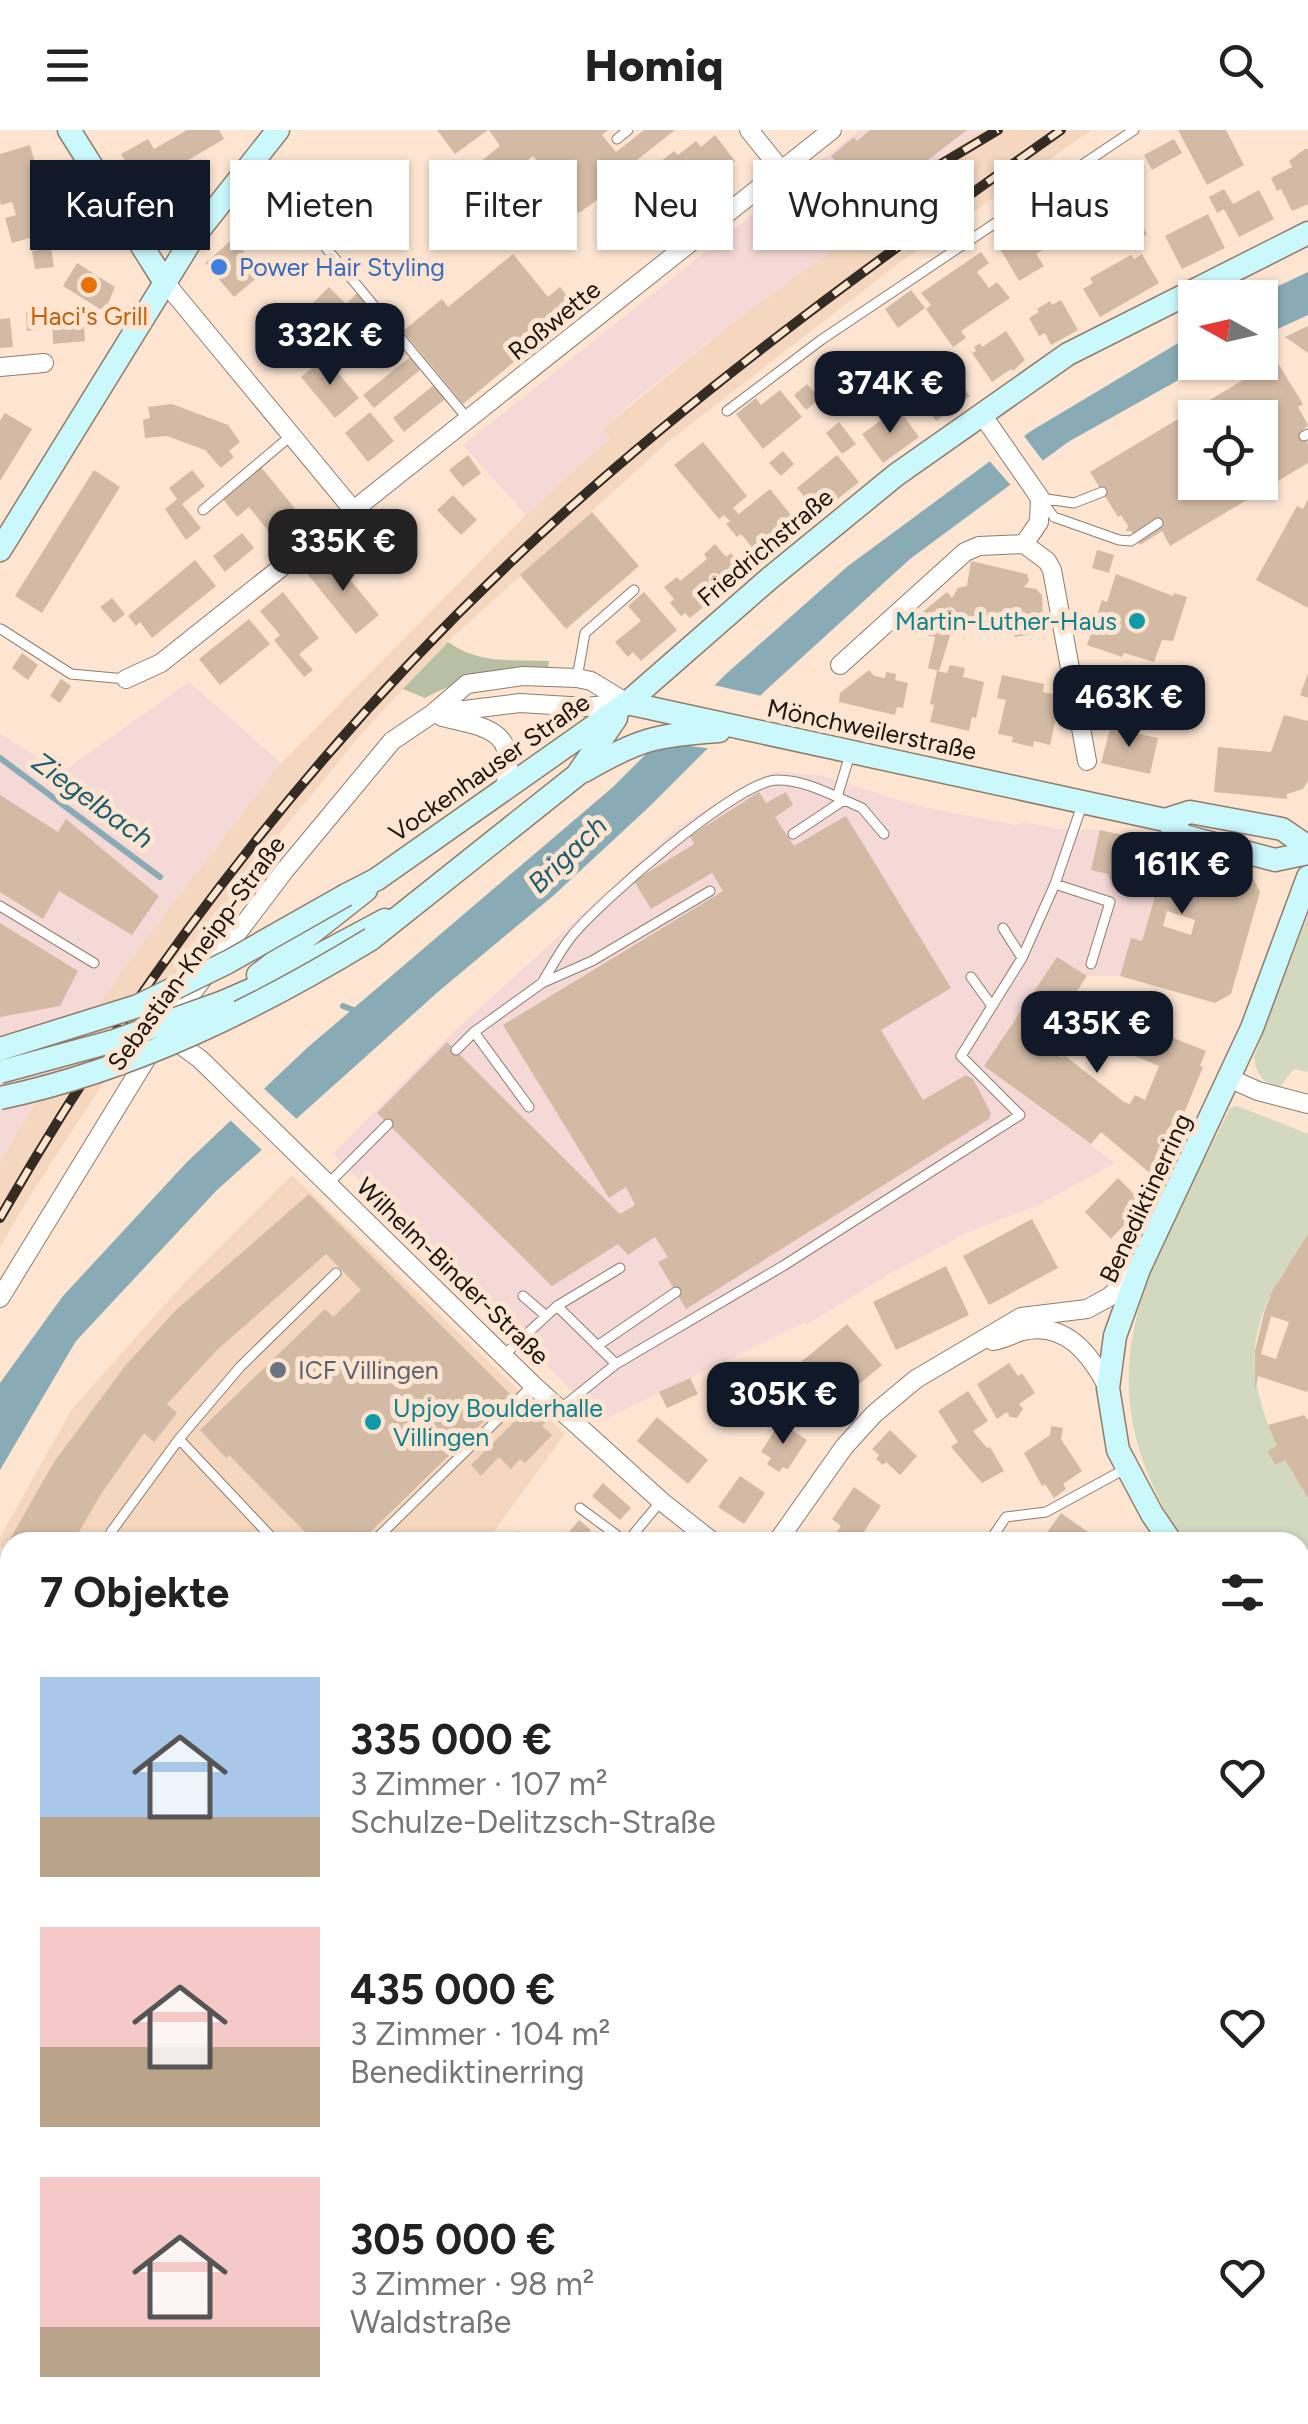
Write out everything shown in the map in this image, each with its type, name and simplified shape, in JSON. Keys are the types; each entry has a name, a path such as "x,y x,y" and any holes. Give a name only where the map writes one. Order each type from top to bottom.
{"main road":[{"path":"68,130 164,281"},
{"path":"0,550 164,281 274,132"},
{"name":"Friedrichstraße","path":"626,703 866,499 987,422 1068,354 1308,232"},
{"name":"Mönchweilerstraße","path":"626,703 1164,820 1184,836 1275,860 1308,850"},
{"name":"Vockenhauser Straße","path":"0,1098 110,1068 248,1009 406,911 577,776 626,703"},
{"name":"Vockenhauser Straße","path":"223,1002 348,899 626,703"},
{"path":"577,776 628,746 660,735 753,732"},
{"name":"Benediktinerring","path":"1164,1532 1118,1450 1108,1388 1115,1336 1139,1269 1231,1078 1272,980 1308,877"},
{"name":"Vockenhauser Straße","path":"0,1049 138,1006 348,899"},
{"name":"Vockenhauser Straße","path":"0,1072 114,1042 223,1002 368,933"}],"street":[{"path":"748,130 773,160"},
{"name":"Roßwette","path":"795,160 832,130"},
{"name":"Roßwette","path":"126,679 160,664 753,194"},
{"path":"164,281 354,511"},
{"path":"0,367 44,363"},
{"path":"987,422 1036,493 1038,522 1024,544"},
{"path":"840,665 965,552 978,546 1024,544 1048,561 1052,570 1087,761"},
{"name":"Sebastian-Kneipp-Straße","path":"0,1298 163,1032 286,870 392,741 467,684 522,676 577,678 626,703"},
{"name":"Sebastian-Kneipp-Straße","path":"432,714 520,702 586,706 626,703"},
{"path":"432,714 484,725 498,736 507,750 510,767 504,786"},
{"name":"Wilhelm-Binder-Straße","path":"163,1032 227,1085 328,1184 378,1241 533,1385 701,1532"},
{"path":"1231,1078 1258,1091 1308,1104"},
{"path":"982,1343 997,1329 1021,1317 1086,1309 1110,1296 1139,1269"},
{"path":"784,1532 844,1447 874,1414 916,1380 982,1343 1023,1331 1045,1329 1061,1333 1078,1343 1108,1388"}],"lane":[{"path":"617,139 628,130"},
{"path":"727,411 822,340 1134,130"},
{"path":"252,159 469,420"},
{"path":"203,510 293,434"},
{"path":"1036,493 1074,503 1102,492"},
{"path":"1036,493 1054,517 1119,540 1131,541 1158,523"},
{"path":"577,678 585,633 634,590"},
{"path":"1,629 71,674 126,679"},
{"path":"793,834 841,798 851,752"},
{"path":"542,983 572,936 684,832 774,779 806,784 862,808 884,834"},
{"path":"560,1409 616,1364 784,1266 1020,1115 961,1056 1022,958 1055,884 1082,802"},
{"path":"1055,884 1110,902 1091,964"},
{"path":"456,1050 474,1032 542,983 592,961 710,890"},
{"path":"0,906 94,962"},
{"path":"1003,928 1022,958"},
{"path":"971,977 992,1006"},
{"path":"474,1032 530,1107"},
{"path":"328,1184 388,1124"},
{"path":"504,1355 545,1315 620,1268"},
{"path":"111,1532 179,1439 240,1366 336,1273"},
{"path":"596,1346 676,1292"},
{"path":"523,1296 545,1315"},
{"path":"557,1306 616,1364"},
{"path":"382,1532 533,1385"},
{"path":"179,1439 267,1532"},
{"path":"996,1532 1006,1518 1046,1512 1128,1468"},
{"path":"635,1532 662,1501"},
{"path":"580,1508 612,1532"}],"shaded area":[{"path":"859,130 981,130 939,160 821,160"},
{"path":"981,130 1092,130 1048,160 994,160 994,197 974,211 974,160 940,158"},
{"path":"753,214 753,250 832,250 630,404 603,429 610,438 526,515 463,445 708,250 733,250 733,230"},
{"path":"832,250 918,250 669,441 444,645 363,732 183,961 0,1247 0,1161 137,950 281,763 526,515 610,438 602,429 739,318"},
{"path":"189,682 281,763 137,950 0,1161 0,734 62,772"},
{"path":"778,771 823,776 918,806 1015,825 1024,822 1057,829 1100,830 1168,845 1142,941 1131,939 1120,976 1087,976 1057,957 984,1066 1115,1163 1038,1205 966,1233 807,1324 602,1421 333,1154 445,1040 678,827 757,778"},
{"path":"292,1175 565,1434 493,1532 3,1532 72,1409 184,1283"}],"green space":[{"path":"448,642 484,658 549,661 548,668 470,680 425,698 403,689"},
{"path":"1308,915 1308,1072 1294,1069 1279,1088 1261,1077 1254,1057"},
{"path":"1237,1106 1308,1134 1308,1233 1267,1302 1255,1343 1254,1363 1261,1403 1277,1446 1267,1452 1275,1465 1285,1460 1308,1498 1308,1532 1179,1532 1151,1480 1133,1424 1129,1371 1136,1321 1174,1220 1230,1108"}],"water":[{"path":"1308,272 1308,315 1278,329 1278,286"},
{"name":"Brigach","path":"1178,343 1179,380 1068,442 910,559 765,691 553,896 439,991 217,1190 76,1341 0,1470 0,1383 63,1296 187,1162 307,1048 613,787 726,674 848,566 1031,431"}],"pier":[{"path":"1021,432 1046,465 1014,489 986,457"},
{"path":"709,684 766,697 714,749 673,744 664,731"},
{"path":"260,1085 301,1123 266,1154 227,1117"}],"building":[{"path":"187,130 219,130 224,139 188,160 124,160 121,154 148,139 154,149"},
{"path":"437,130 488,130 455,154"},
{"path":"489,130 608,130 602,135 616,152 644,130 675,130 637,160 597,160 597,200 579,213 577,160 536,160 533,156 528,160 482,160 500,146"},
{"path":"870,130 967,130 928,160 834,160 831,156 854,137 857,141"},
{"path":"1178,130 1226,130 1244,165 1207,185"},
{"path":"715,135 735,161 663,160 674,151 678,155 696,141 701,147"},
{"path":"1174,139 1182,153 1152,170 1144,155"},
{"path":"30,145 34,160 30,160 30,238 12,243 5,218 16,215 12,202 1,205 0,154"},
{"path":"1305,149 1308,204 1292,211 1271,178 1292,167 1289,161"},
{"path":"1224,189 1233,204 1259,190 1274,219 1239,237 1224,209 1217,213 1209,197"},
{"path":"1208,214 1225,248 1182,269 1165,236"},
{"path":"230,242 230,250 242,250 250,259 254,255 266,270 234,297 205,263"},
{"path":"51,250 54,267 35,269 32,251"},
{"path":"1001,250 1043,250 1036,254 1044,266 1019,281"},
{"path":"981,252 989,263 977,272 989,288 997,282 1010,298 961,331 966,338 953,347 926,309 931,305 921,293"},
{"path":"513,254 548,297 560,287 578,309 463,404 403,331 442,299 448,307"},
{"path":"1142,254 1159,283 1100,317 1083,289 1093,283 1090,278 1131,255 1134,259"},
{"name":"Haci's Grill","path":"77,263 115,287 106,308 100,309 63,286"},
{"path":"329,287 346,304 358,292 382,320 355,348 311,305"},
{"path":"911,290 925,308 898,328 885,309"},
{"path":"1061,300 1078,330 1051,345 1045,333 1039,336 1029,318 1050,301 1052,305"},
{"path":"284,306 316,346 291,366 259,325"},
{"path":"52,309 59,309 59,314 83,312 85,341 53,344"},
{"path":"35,311 37,330 27,331 26,312"},
{"path":"10,318 13,347 0,348 0,319"},
{"path":"1308,326 1308,353 1285,337"},
{"path":"1006,331 1025,360 992,382 972,353 980,343 982,347"},
{"path":"325,357 359,398 335,418 301,377"},
{"path":"410,357 420,370 374,408 363,395"},
{"path":"943,360 970,396 936,421 909,386"},
{"path":"1278,363 1303,404 1298,407 1308,425 1301,432 1308,444 1308,463 1278,481 1278,400 1210,400 1243,380 1278,380"},
{"path":"884,366 895,382 862,405 864,393 859,385"},
{"path":"807,384 820,399 806,410 794,395"},
{"path":"434,385 445,399 404,432 393,418"},
{"path":"780,390 802,417 763,449 736,414 756,398 761,405"},
{"path":"172,404 228,425 240,442 229,451 234,457 221,468 205,450 167,436 145,438 143,420 150,418 148,407"},
{"path":"898,408 919,437 883,463 862,434"},
{"path":"370,412 394,441 368,462 345,433"},
{"path":"5,413 32,429 0,481 0,421"},
{"path":"1178,419 1178,500 1246,500 1170,546 1162,531 1140,545 1131,531 1126,531 1128,526 1121,515 1118,517 1090,472"},
{"path":"839,422 856,444 842,454 826,433"},
{"path":"703,442 747,496 733,508 739,514 770,489 799,525 760,557 741,534 737,537 724,515 719,519 674,465"},
{"path":"783,451 794,464 781,476 769,463"},
{"path":"468,455 481,473 463,487 449,470"},
{"path":"837,455 859,482 819,514 797,488"},
{"path":"261,467 297,511 287,519 290,524 273,537 249,507 237,517 223,499"},
{"path":"94,470 120,487 42,613 15,596"},
{"path":"192,470 205,486 182,504 201,528 186,540 165,509 177,499 169,488"},
{"path":"453,495 477,520 461,535 437,510"},
{"path":"1308,499 1308,608 1256,580 1297,506 1303,509"},
{"path":"592,512 639,566 566,629 520,575"},
{"path":"242,533 254,548 225,572 213,556"},
{"path":"715,544 726,557 731,553 742,576 690,618 685,613 681,616 664,587 677,577 680,581 707,559 704,554"},
{"path":"1097,550 1114,555 1109,573 1092,568"},
{"path":"329,554 379,615 356,634 306,572"},
{"path":"195,560 216,586 152,638 140,622 136,626 128,616"},
{"path":"971,561 1027,574 1029,581 1024,587 1036,589 1042,595 1043,621 1047,624 1042,632 1028,631 1029,635 1015,637 1010,622 984,616 972,622 966,615 953,626 939,671 928,668 935,637 904,627 947,592 952,598 958,588 967,586"},
{"name":"Martin-Luther-Haus","path":"1116,574 1173,596 1174,593 1187,597 1173,641 1162,640 1154,662 1124,653 1122,657 1087,645 1102,600 1107,602"},
{"path":"283,592 319,638 299,654 313,670 304,677 274,640 280,635 260,611"},
{"path":"644,592 677,630 641,661 633,652 628,657 615,642 641,621 628,606"},
{"path":"112,598 125,614 114,623 100,607"},
{"path":"249,619 270,644 220,685 199,659"},
{"path":"22,653 38,665 28,680 12,668"},
{"path":"950,665 965,668 963,677 984,682 969,731 930,722 937,671 947,673"},
{"path":"1179,665 1202,672 1188,711 1167,709 1167,667"},
{"path":"869,670 874,676 885,678 886,672 896,674 895,680 908,683 903,708 897,707 895,715 839,702 840,693"},
{"path":"1308,673 1308,698 1300,695"},
{"path":"1002,675 1044,684 1043,692 1061,696 1050,745 1034,741 1033,747 998,734 1006,700 997,698"},
{"path":"61,679 71,686 60,703 50,696"},
{"path":"1284,715 1308,721 1308,781 1303,789 1287,794 1287,799 1214,792 1218,747 1271,752"},
{"path":"1112,722 1127,726 1126,731 1158,738 1150,774 1101,763"},
{"path":"759,792 766,803 786,792 793,805 775,817 794,846 846,816 951,988 881,1030 923,1100 966,1075 973,1079 991,1113 989,1119 686,1309 658,1262 668,1257 655,1237 628,1255 618,1244 552,1286 377,1113 447,1042 620,1214 635,1205 626,1187 609,1198 503,1025 723,891 712,873 651,909 634,881 694,844 690,836"},
{"path":"0,795 58,832 66,819 159,896 132,935 59,891 43,919 0,892"},
{"path":"1100,830 1168,845 1166,851 1252,876 1260,892 1231,994 1215,1003 1120,976 1131,938 1142,941 1158,886 1145,882 1144,887 1127,892 1112,886 1108,874 1091,870","holes":["1167,911 1195,920 1191,935 1163,926"]},
{"path":"0,923 78,971 60,1006 0,1017"},
{"path":"1057,957 1087,976 1046,1037 1060,1040 1057,1055 1064,1055 1124,1102 1130,1104 1135,1095 1145,1100 1159,1066 1131,1054 1133,1049 1124,1045 1134,1022 1206,1051 1157,1179 1101,1132 1091,1144 984,1066"},
{"path":"1124,995 1137,1001 1102,1054 1090,1046"},
{"path":"1118,1178 1144,1204 1111,1239 1085,1212"},
{"path":"309,1194 511,1395 370,1532 305,1532 200,1430 325,1309 333,1317 361,1290 326,1254 217,1350 167,1404 177,1413 154,1442 144,1433 79,1532 14,1532 54,1462 125,1366 176,1310"},
{"path":"1032,1219 1058,1268 989,1305 963,1256"},
{"path":"1308,1234 1307,1392 1258,1376 1255,1391 1255,1351 1272,1291","holes":["1271,1316 1289,1322 1276,1359 1261,1354"]},
{"path":"946,1266 969,1315 896,1350 873,1302"},
{"path":"847,1324 882,1365 819,1418 784,1376"},
{"path":"1009,1363 1018,1376 1022,1373 1035,1393 1019,1404 1023,1409 1017,1418 1007,1412 997,1419 977,1384"},
{"path":"690,1378 698,1394 667,1408 659,1392"},
{"path":"774,1391 802,1410 790,1427 763,1408"},
{"path":"968,1391 988,1421 973,1431 990,1447 1004,1471 982,1483 951,1447 958,1442 938,1411"},
{"path":"526,1410 546,1422 542,1426 552,1435 525,1463 520,1459 511,1469 499,1457 481,1476 471,1465"},
{"path":"1304,1415 1308,1420 1308,1498 1285,1460 1275,1465 1267,1451 1277,1446 1268,1425"},
{"path":"657,1417 708,1460 688,1484 637,1441"},
{"path":"780,1422 807,1440 788,1469 783,1467 779,1472 767,1464 771,1458 761,1452"},
{"path":"1051,1426 1063,1428 1061,1439 1082,1471 1063,1484 1066,1489 1054,1498 1045,1484 1042,1486 1024,1453 1050,1435"},
{"path":"890,1430 917,1456 900,1475 886,1462 883,1465 876,1459 879,1455 872,1449"},
{"path":"740,1476 765,1493 744,1524 718,1507"},
{"path":"603,1483 631,1508 620,1520 592,1496"},
{"path":"854,1487 881,1506 864,1532 837,1532 841,1526 832,1519"},
{"path":"1061,1513 1088,1532 1047,1532"},
{"path":"579,1520 591,1530 589,1532 569,1532"}],"waterway":[{"name":"Ziegelbach","path":"0,758 160,877"},
{"name":"Ziegelbach","path":"343,1006 361,1013"}],"railway":[{"path":"948,160 998,130"},
{"path":"0,1218 120,1025 186,932 328,754 404,670 566,511 685,410 871,267 1061,130"}],"place":[{"name":"Power Hair Styling","path":"219,267"},
{"name":"Haci's Grill","path":"89,285"},
{"name":"Martin-Luther-Haus","path":"1137,621"},
{"name":"ICF Villingen","path":"278,1370"},
{"name":"Upjoy Boulderhalle Villingen","path":"373,1422"}]}
